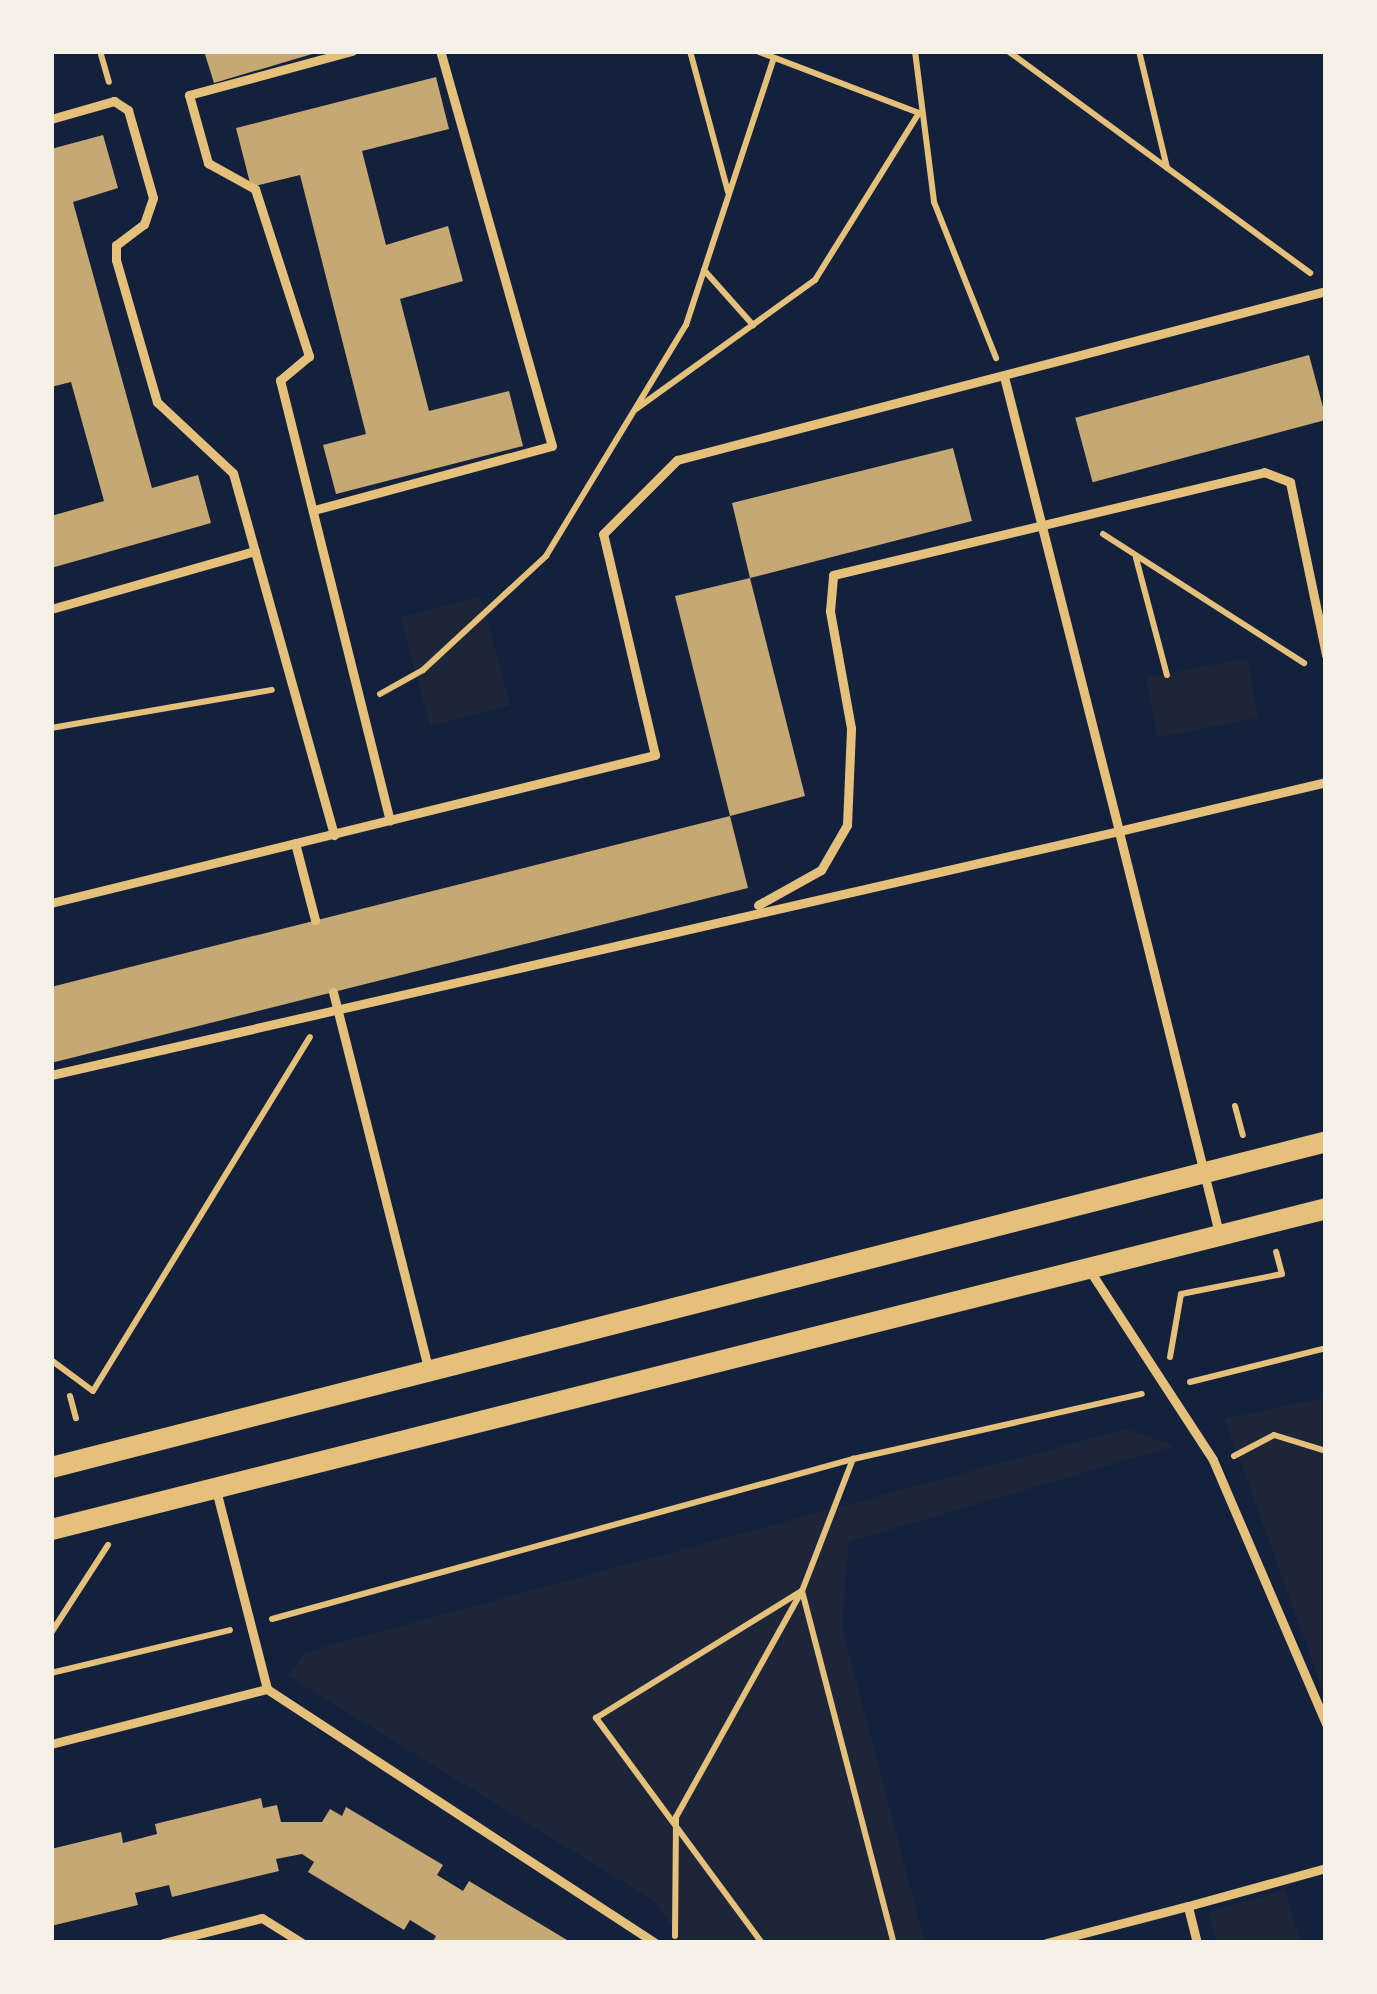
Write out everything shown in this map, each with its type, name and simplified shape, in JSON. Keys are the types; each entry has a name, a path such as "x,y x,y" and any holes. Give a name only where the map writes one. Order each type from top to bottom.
{"street":[{"path":"51,1467 1326,1142"},
{"path":"51,1529 1326,1208"}],"lane":[{"path":"352,51 189,94 208,163 255,189 309,356 280,380 390,820"},
{"path":"314,510 552,446 440,51"},
{"path":"51,119 114,101 128,110 152,210 115,253 154,393 226,462 334,835"},
{"path":"51,903 656,754 603,534 676,460 1004,378 1326,288"},
{"path":"1004,378 1219,1233"},
{"path":"733,916 821,870 848,825 851,728 830,611 833,575 1043,529 1264,472 1290,482 1326,656"},
{"path":"51,608 255,551"},
{"path":"51,1075 339,1015 733,916 1326,782"},
{"path":"296,843 315,920"},
{"path":"333,992 429,1373"},
{"path":"1087,1267 1213,1460 1326,1724"},
{"path":"215,1486 267,1689 656,1943"},
{"path":"51,1744 267,1689"},
{"path":"1046,1943 1326,1868"},
{"path":"1188,1906 1197,1943"},
{"path":"163,1943 262,1918 302,1943"}],"path":[{"path":"690,51 729,194"},
{"path":"757,51 919,113"},
{"path":"915,51 919,113 934,202 1004,378"},
{"path":"1008,51 1326,288"},
{"path":"1138,51 1167,168"},
{"path":"361,704 423,670 546,556 686,325 773,60"},
{"path":"634,412 815,280 919,113"},
{"path":"704,270 753,325"},
{"path":"1080,519 1307,666"},
{"path":"1135,555 1167,675"},
{"path":"51,728 292,686"},
{"path":"51,1360 93,1390 321,1019"},
{"path":"1234,1106 1243,1135"},
{"path":"1165,1388 1181,1294 1282,1274 1276,1252"},
{"path":"51,1673 250,1625 853,1459 1326,1348"},
{"path":"70,1396 76,1418"},
{"path":"1213,1460 1274,1435 1326,1451"},
{"path":"669,1943 681,1929 676,1817 802,1591 853,1459"},
{"path":"51,1633 109,1544"},
{"path":"762,1943 676,1817 596,1718 802,1591"},
{"path":"802,1591 894,1943"}],"shaded area":[{"path":"481,596 510,705 430,727 401,617"},
{"path":"1247,658 1259,718 1158,738 1146,678"},
{"path":"1326,1397 1326,1699 1225,1419"},
{"path":"1126,1429 1174,1446 849,1542 842,1627 925,1943 684,1943 654,1901 288,1676 305,1652"},
{"path":"1285,1890 1301,1943 1217,1943 1208,1912"}],"building":[{"path":"204,51 319,51 319,52 214,83"},
{"path":"436,77 449,129 362,151 386,245 448,226 463,281 400,299 429,411 509,391 523,446 336,494 323,445 366,434 300,175 251,187 236,128"},
{"path":"103,135 118,188 73,202 152,488 198,475 211,523 51,568 51,516 104,501 71,382 51,387 51,149"},
{"path":"1309,355 1326,420 1093,482 1075,418"},
{"path":"953,448 972,521 750,578 732,503"},
{"path":"750,578 805,796 730,816 675,596"},
{"path":"730,816 748,888 51,1063 51,987"},
{"path":"261,1798 263,1808 277,1805 281,1822 322,1822 330,1809 342,1816 346,1807 443,1865 437,1875 463,1891 469,1881 567,1940 432,1943 436,1936 410,1920 404,1930 308,1872 314,1862 302,1854 276,1859 279,1871 172,1897 169,1885 135,1893 138,1905 51,1926 51,1849 121,1832 123,1843 157,1834 155,1824"}]}
